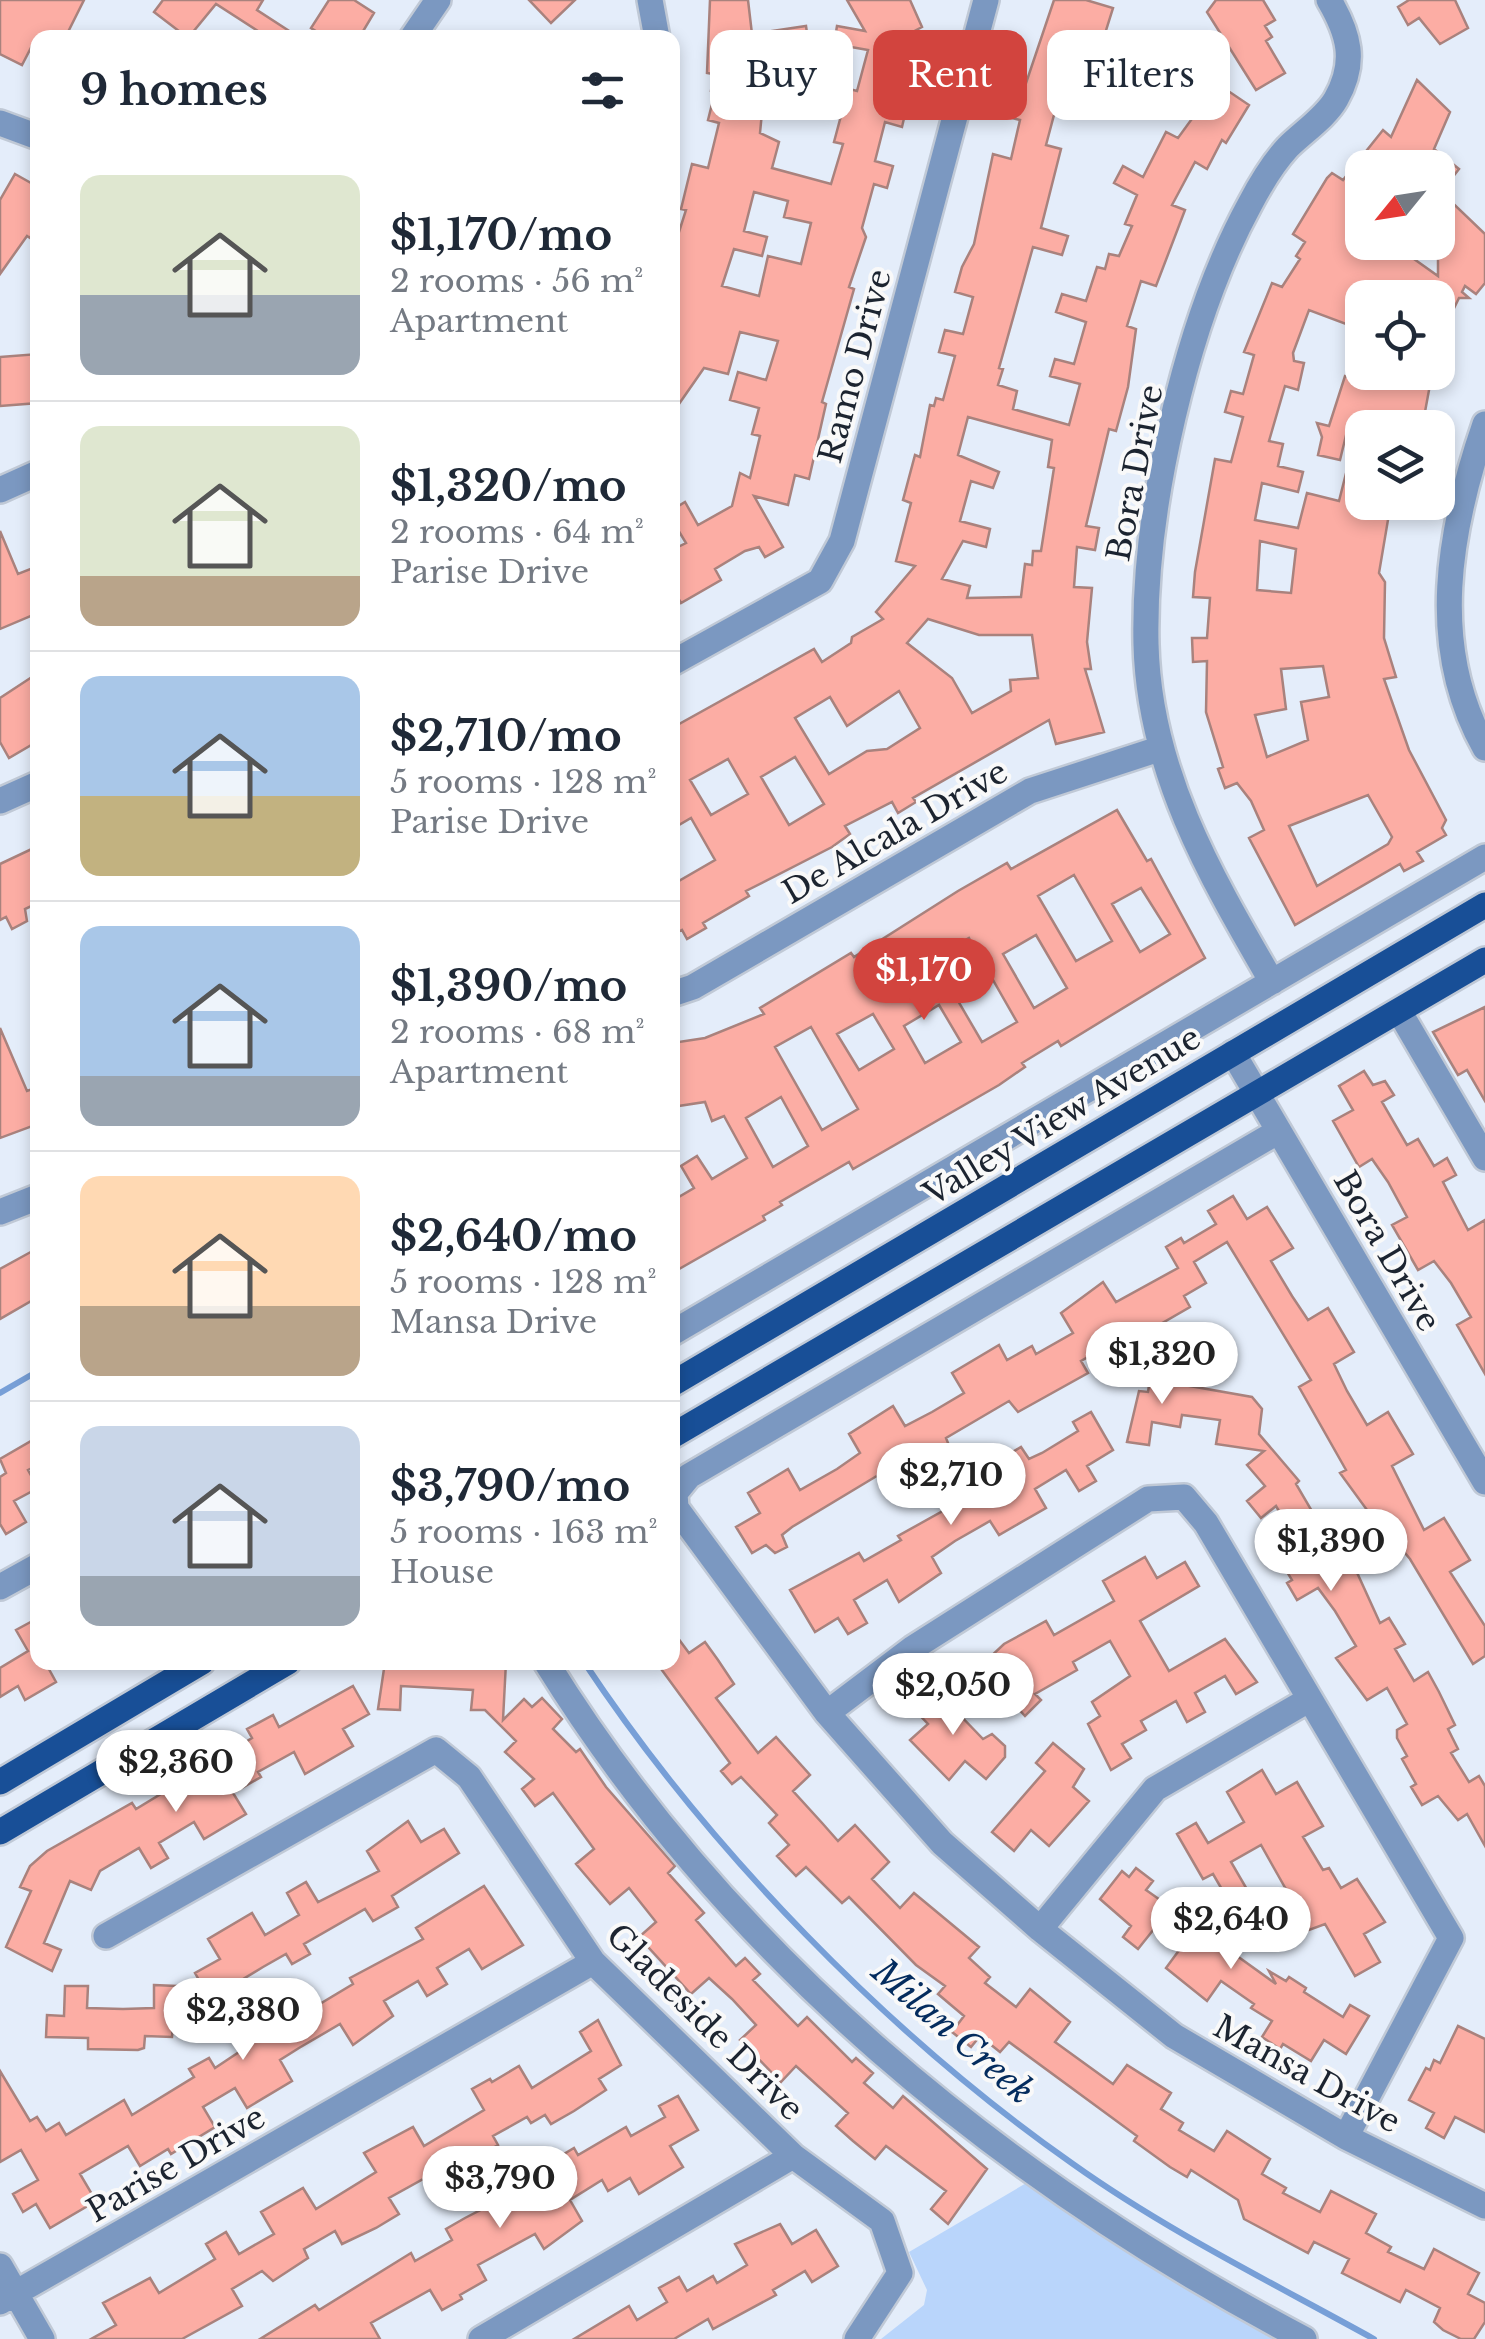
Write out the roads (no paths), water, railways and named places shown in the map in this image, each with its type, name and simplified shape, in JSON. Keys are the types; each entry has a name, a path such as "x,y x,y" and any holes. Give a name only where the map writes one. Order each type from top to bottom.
{"main road":[{"name":"Valley View Avenue","path":"680,1379 1485,905"},
{"path":"680,1431 1485,960"},
{"path":"0,1782 189,1670"},
{"path":"0,1832 274,1670"}],"street":[{"path":"650,0 656,30"},
{"name":"Ramo Drive","path":"680,660 820,581 842,541 986,0"},
{"name":"Bora Drive","path":"1272,982 1192,841 1159,749 1146,648 1146,579 1164,462 1217,275 1250,203 1285,150 1336,101 1351,59 1344,26 1329,0"},
{"path":"416,30 429,3"},
{"path":"0,124 30,135"},
{"path":"1485,424 1478,478 1448,564 1449,641 1471,723 1485,748"},
{"path":"0,490 30,477"},
{"name":"De Alcala Drive","path":"680,991 1030,790 1159,749"},
{"path":"0,801 30,788"},
{"name":"Valley View Avenue","path":"680,1328 1485,856"},
{"path":"1399,1010 1485,1158"},
{"name":"Bora Drive","path":"1233,1053 1485,1482"},
{"name":"Mansa Drive","path":"680,1488 689,1476 1279,1131"},
{"path":"0,1212 30,1201"},
{"path":"827,1713 913,1648 1148,1499 1184,1497 1206,1522 1451,1938 1346,2137"},
{"name":"Mansa Drive","path":"680,1513 827,1713 942,1843 1040,1929 1174,2036 1346,2137 1485,2206"},
{"path":"0,1588 30,1571"},
{"path":"551,1670 648,1811 748,1927 942,2108 1193,2280 1304,2339"},
{"path":"1040,1929 1155,1788 1310,1699"},
{"name":"Gladeside Drive","path":"106,1936 436,1750 469,1777 593,1962 793,2156 882,2221 900,2274 856,2339"},
{"name":"Parise Drive","path":"8,2297 593,1962"},
{"path":"481,2339 793,2156"},
{"path":"0,2266 8,2297 42,2339"}],"waterway":[{"name":"Milan Creek","path":"0,1393 30,1376"},
{"name":"Milan Creek","path":"590,1670 633,1732 745,1869 870,1998 936,2057 1004,2113 1145,2212 1374,2339"}]}
